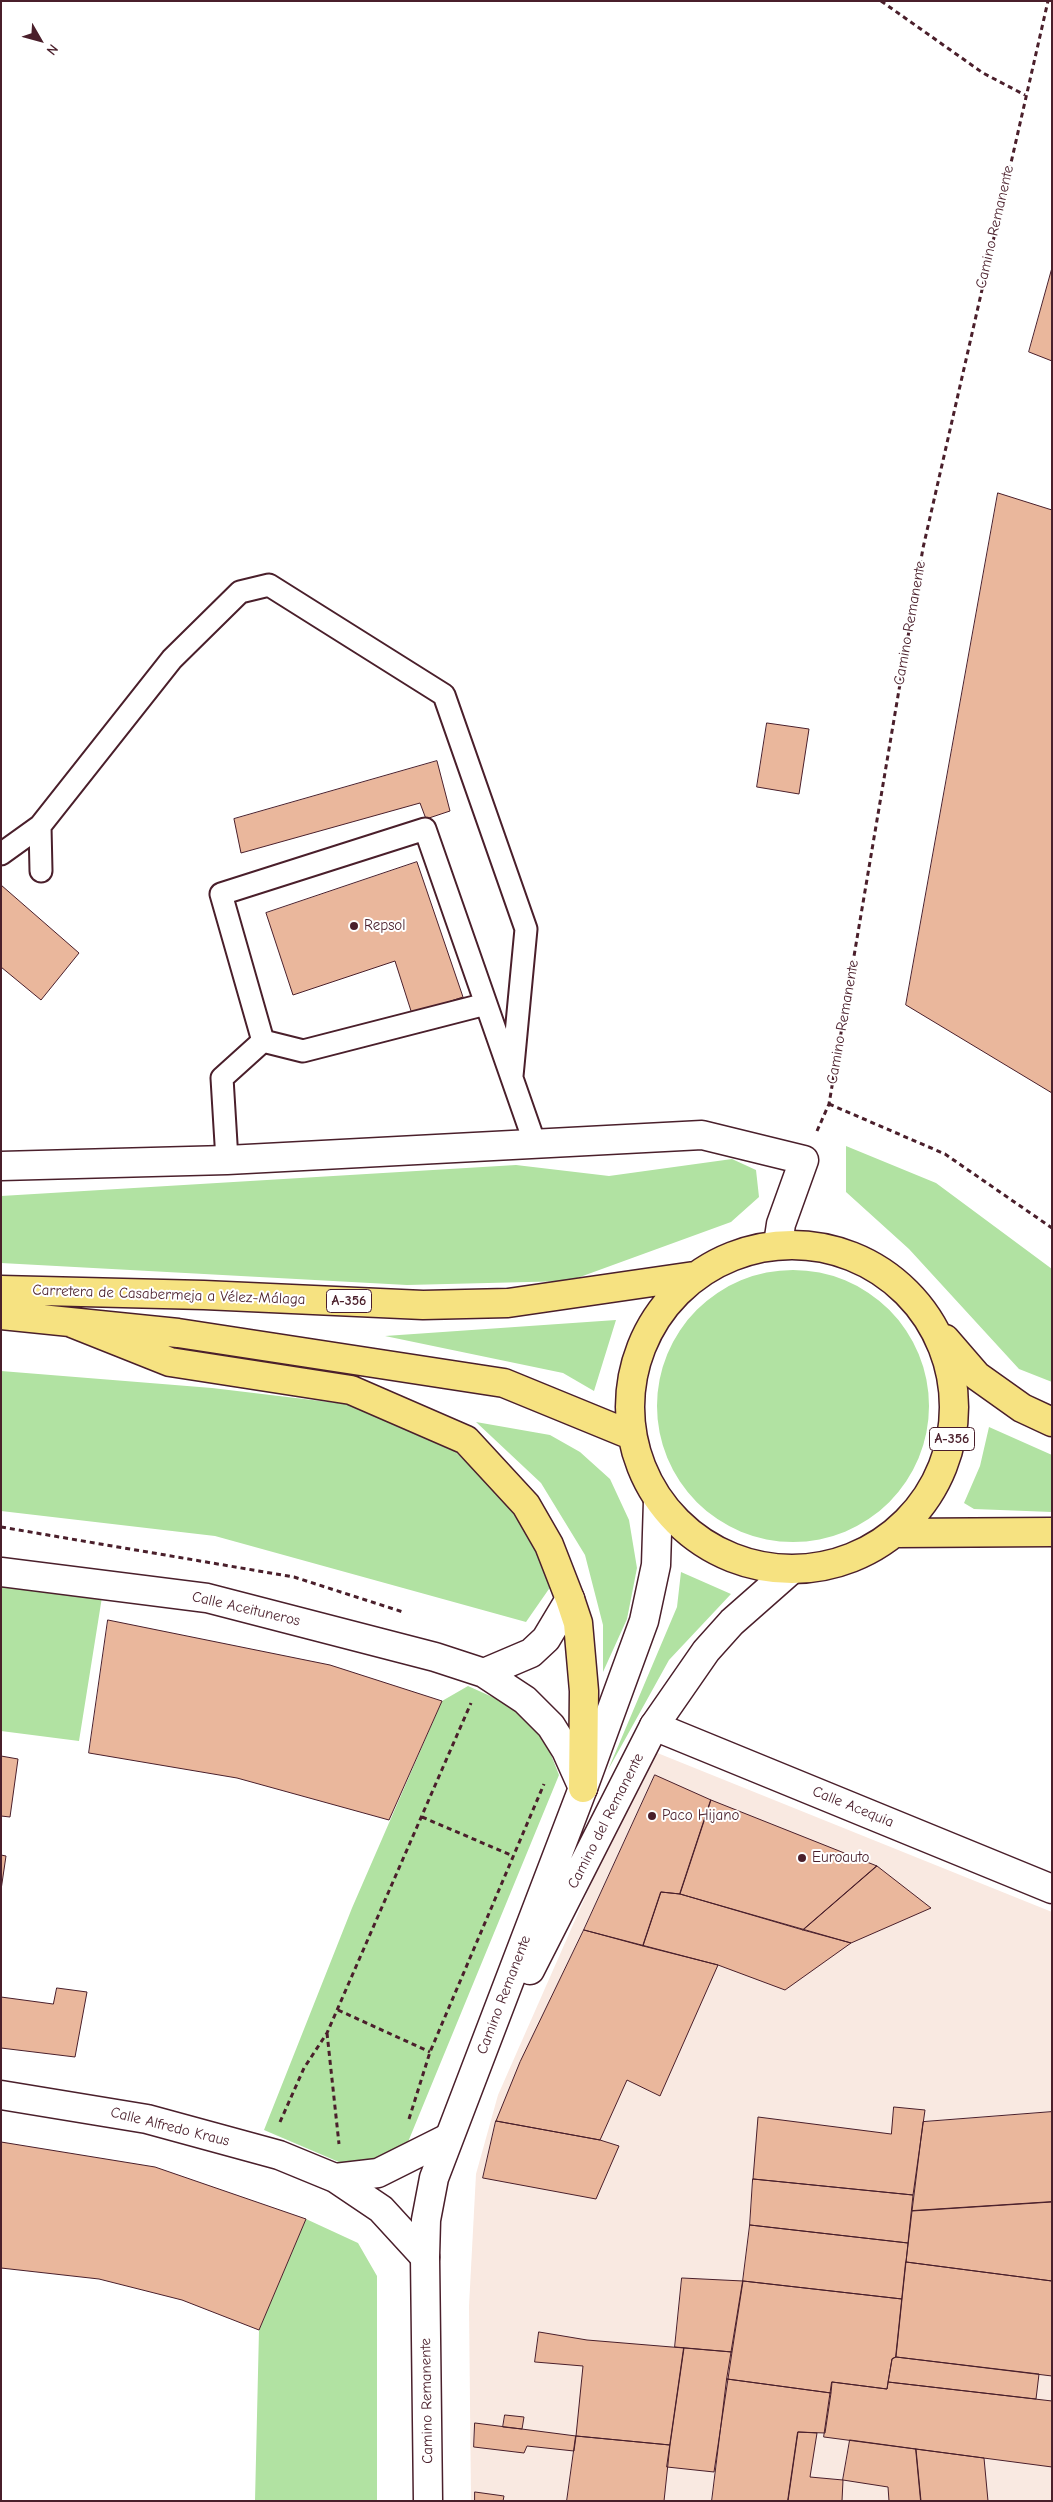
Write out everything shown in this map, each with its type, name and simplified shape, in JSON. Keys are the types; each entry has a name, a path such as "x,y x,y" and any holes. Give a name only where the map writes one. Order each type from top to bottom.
{"main road":[{"name":"A-356","path":"937,1330 954,1384 952,1439 932,1490 896,1533 847,1561 791,1570 740,1562 694,1539 658,1501 640,1470 630,1435 632,1375 654,1320 694,1276 734,1254 778,1244 826,1246 871,1263 909,1292 937,1330 977,1376 1022,1408 1052,1422"},
{"name":"Carretera de Casabermeja a Vélez-Málaga","path":"1,1290 204,1295 424,1305 508,1304 694,1276"},
{"name":"Carretera de Casabermeja a Vélez-Málaga","path":"1,1315 178,1333 504,1383 630,1435"},
{"path":"72,1323 170,1362 351,1390 466,1440 526,1505 549,1545 570,1599 578,1623 584,1691 583,1788"},
{"name":"A-356","path":"896,1533 1052,1532"}],"street":[{"path":"1,1166 227,1160 702,1135 804,1160 781,1224 778,1244"},
{"name":"Camino Remanente","path":"428,2501 425,2257 426,2220 434,2178 583,1788 644,1621 656,1565 658,1501"},
{"name":"Camino del Remanente","path":"463,2103 654,1726 706,1651 719,1636 732,1622 791,1570"},
{"name":"Calle Aceituneros","path":"1,1572 207,1598 435,1657 484,1673 525,1700 552,1726 566,1750 583,1788"},
{"path":"484,1673 531,1653 546,1639 570,1599"},
{"name":"Calle Acequia","path":"654,1726 1052,1889"},
{"name":"Calle Alfredo Kraus","path":"1,2095 147,2119 266,2152 334,2178 381,2209 425,2257"},
{"name":"Calle Alfredo Kraus","path":"334,2178 378,2173 448,2138"}],"lane":[{"path":"1,854 40,826 172,658 240,592 269,585 444,696 526,929 512,1076"},
{"path":"40,826 40,871"},
{"path":"263,1041 221,894 425,830 535,1144"},
{"path":"263,1041 303,1051 486,1004"},
{"path":"227,1160 222,1078 263,1041"}],"path":[{"path":"881,1 983,73 1025,95"},
{"name":"Camino Remanente","path":"804,1160 829,1104 923,548 1048,1"},
{"path":"829,1104 945,1154 1052,1228"},
{"path":"266,2152 304,2068 327,2033 338,2010 484,1673"},
{"path":"471,1704 480,1708"},
{"path":"407,2126 430,2052 544,1783"},
{"path":"422,1817 513,1856"},
{"path":"338,2010 430,2052"},
{"path":"327,2033 339,2148 330,2144"},
{"path":"281,2121 289,2124"}],"shaded area":[{"path":"650,1750 1052,1912 1052,2501 471,2501 469,2306 476,2174 498,2095"}],"green space":[{"path":"846,1146 936,1183 1052,1269 1052,1382 1019,1369 909,1249 846,1192"},
{"path":"732,1159 756,1170 759,1197 731,1222 569,1281 407,1285 1,1263 1,1196 516,1165 609,1176"},
{"path":"793,1270 832,1276 857,1286 889,1310 906,1331 918,1354 926,1380 929,1406 923,1445 913,1470 889,1502 868,1519 845,1531 819,1539 793,1542 754,1536 729,1526 697,1502 680,1481 668,1458 660,1432 657,1406 663,1367 673,1342 697,1310 718,1293 741,1281 767,1273"},
{"path":"616,1320 594,1391 563,1373 385,1336"},
{"path":"1,1371 212,1388 354,1405 443,1440 503,1497 537,1550 551,1586 526,1622 215,1536 1,1511"},
{"path":"476,1422 550,1435 580,1452 610,1479 629,1520 637,1568 627,1619 603,1672 603,1625 585,1555 541,1483"},
{"path":"989,1427 1052,1455 1052,1512 974,1509 964,1503 980,1466"},
{"path":"681,1572 731,1594 669,1660 608,1770 677,1607"},
{"path":"1,1585 102,1597 79,1741 1,1731"},
{"path":"468,1686 519,1709 540,1727 559,1775 408,2142 379,2159 353,2168 264,2130 352,1908 442,1701"},
{"path":"306,2219 358,2243 377,2276 377,2501 255,2501 259,2330"}],"building":[{"path":"1052,268 1052,361 1029,352"},
{"path":"998,493 1052,510 1052,1093 906,1005"},
{"path":"767,723 809,729 799,794 757,787"},
{"path":"437,761 450,811 426,819 420,803 241,853 234,819"},
{"path":"417,862 463,997 412,1014 395,961 293,995 266,913"},
{"path":"1,885 79,953 41,1000 1,967"},
{"path":"108,1620 330,1665 442,1701 389,1820 237,1778 89,1753"},
{"path":"1,1756 18,1759 10,1817 1,1816"},
{"path":"655,1775 711,1800 680,1894 661,1892 643,1946 584,1930"},
{"path":"711,1800 877,1866 803,1930 680,1894"},
{"path":"1,1855 6,1856 1,1890"},
{"path":"877,1866 931,1908 851,1943 803,1930"},
{"path":"661,1892 680,1894 851,1943 785,1990 718,1965 643,1946"},
{"path":"584,1930 718,1965 660,2096 627,2080 600,2140 496,2121 520,2062"},
{"path":"57,1988 87,1992 75,2057 1,2048 1,1997 53,2004"},
{"path":"894,2107 925,2110 913,2195 753,2179 758,2117 891,2134"},
{"path":"1052,2112 1052,2202 912,2211 923,2122"},
{"path":"496,2121 600,2140 619,2146 596,2199 483,2178"},
{"path":"1,2142 155,2167 306,2219 259,2330 182,2300 99,2279 1,2268"},
{"path":"753,2179 913,2195 908,2243 750,2225"},
{"path":"1052,2202 1052,2281 906,2262 912,2211"},
{"path":"750,2225 908,2243 902,2299 743,2281"},
{"path":"906,2262 1052,2281 1052,2376 896,2357"},
{"path":"682,2278 743,2281 732,2352 675,2347"},
{"path":"743,2281 902,2299 896,2357 892,2359 887,2389 832,2382 831,2393 727,2379"},
{"path":"539,2332 587,2340 684,2348 670,2445 576,2436 583,2366 535,2362"},
{"path":"684,2348 732,2352 714,2472 667,2467"},
{"path":"896,2357 1039,2374 1036,2399 888,2382 892,2359"},
{"path":"727,2379 831,2393 825,2433 798,2432 788,2501 712,2501"},
{"path":"832,2382 887,2389 888,2382 1052,2401 1052,2467 824,2437"},
{"path":"505,2415 524,2417 522,2429 503,2427"},
{"path":"475,2423 576,2436 574,2451 527,2446 524,2453 474,2447"},
{"path":"798,2432 817,2433 810,2477 843,2480 842,2501 788,2501"},
{"path":"576,2436 670,2445 664,2501 567,2501"},
{"path":"850,2440 916,2449 921,2501 889,2501 888,2487 843,2480"},
{"path":"916,2449 984,2458 988,2501 921,2501"},
{"path":"475,2492 504,2496 503,2501 475,2501"}],"place":[{"name":"Repsol","path":"354,926"},
{"name":"Paco Hijano","path":"652,1816"},
{"name":"Euroauto","path":"802,1858"}]}
